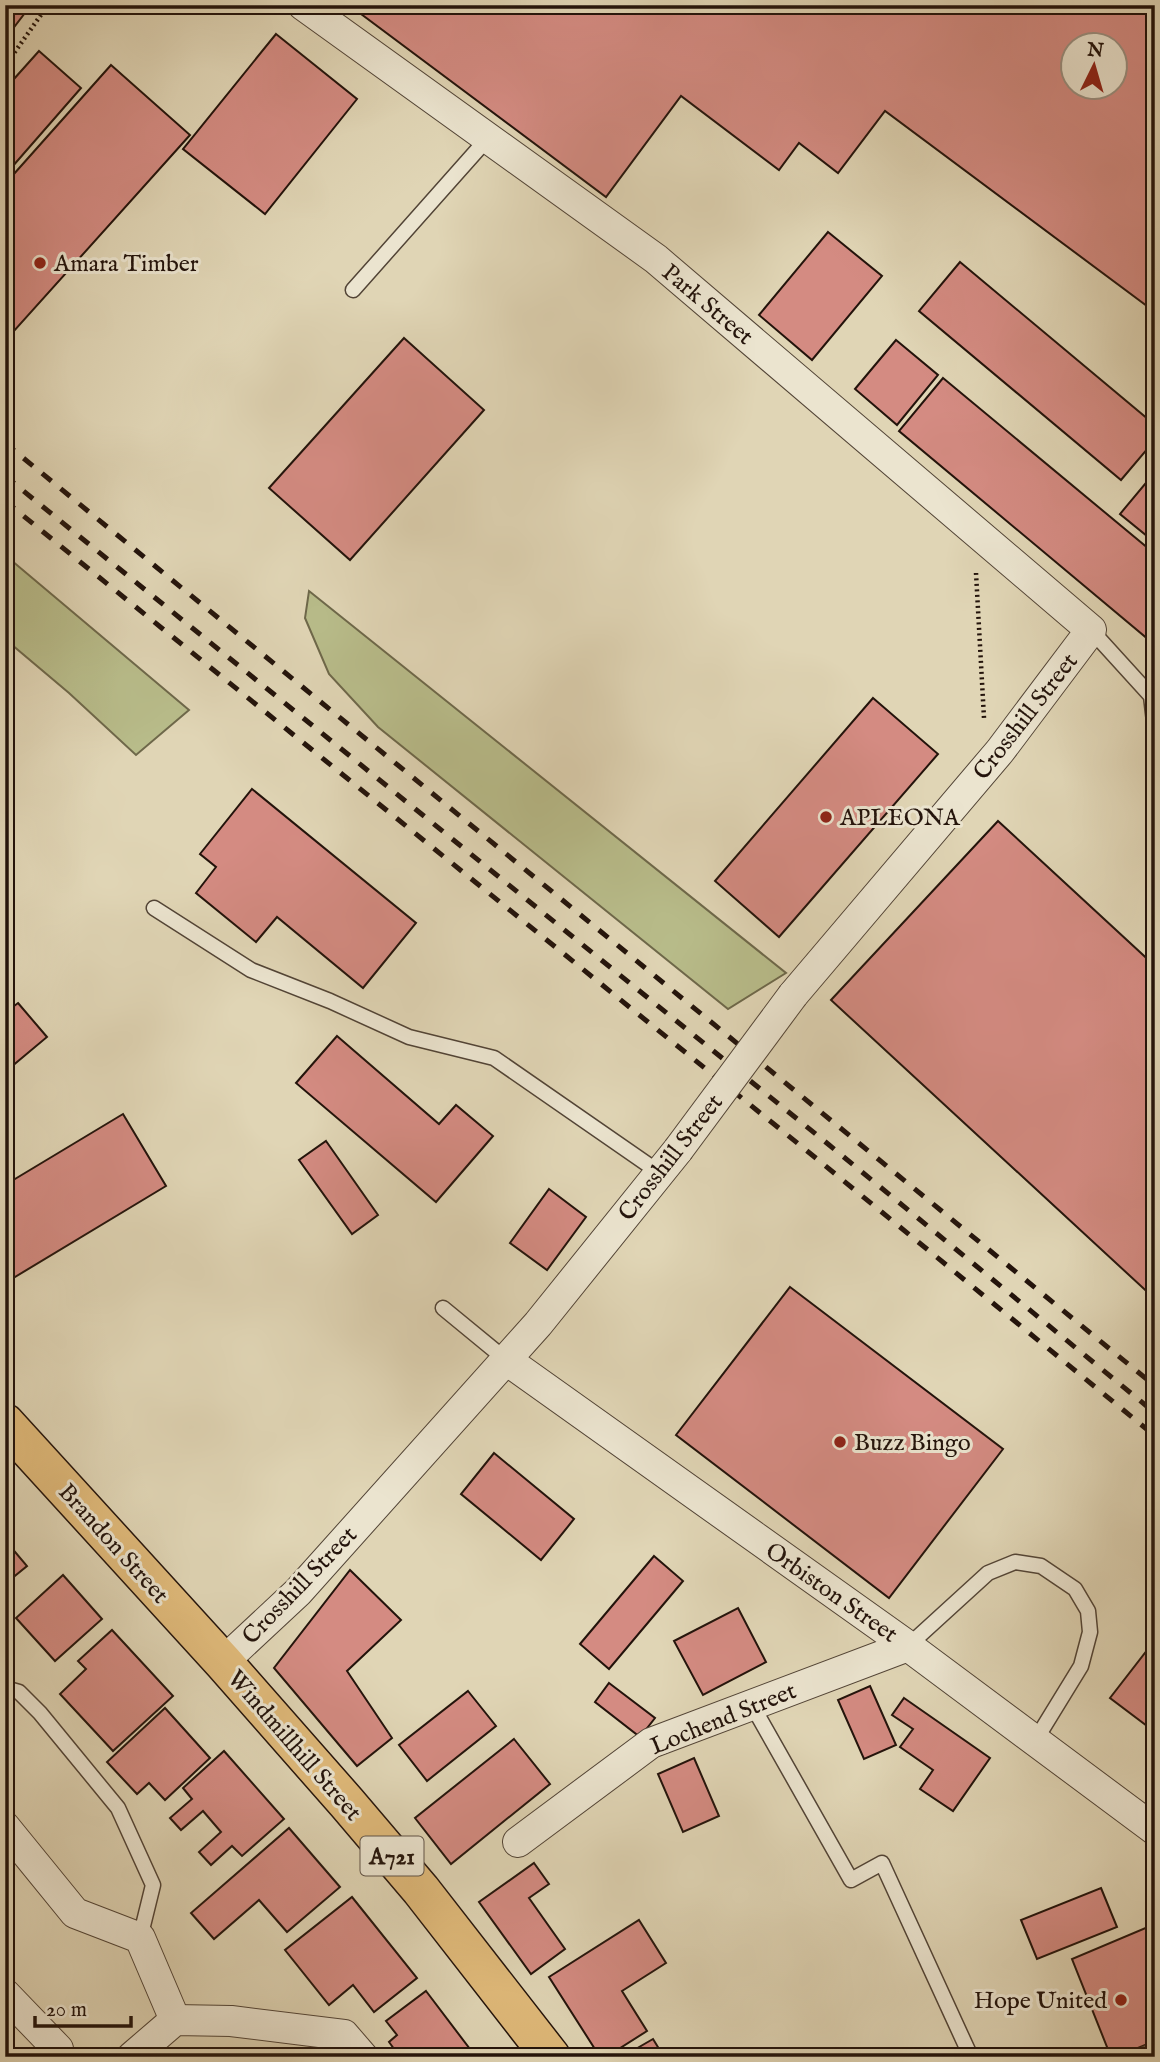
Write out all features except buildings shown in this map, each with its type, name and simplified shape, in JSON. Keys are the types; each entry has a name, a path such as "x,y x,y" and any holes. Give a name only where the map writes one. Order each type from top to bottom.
{"main road":[{"name":"Brandon Street","path":"5,1423 223,1662"},
{"name":"Windmillhill Street","path":"223,1662 421,1890 551,2057"}],"street":[{"name":"Park Street","path":"303,5 656,259 1091,630"},
{"name":"Crosshill Street","path":"223,1662 298,1592 538,1324 678,1150 793,995 999,751 1091,630"},
{"name":"Orbiston Street","path":"505,1359 908,1646 1155,1830"},
{"name":"Lochend Street","path":"518,1842 651,1744 908,1646"},
{"path":"5,1827 75,1913 140,1938 175,2020"},
{"path":"5,1994 58,2049"},
{"path":"132,2057 175,2020 231,2021 344,2035 363,2057"}],"lane":[{"path":"353,289 488,138"},
{"path":"1091,630 1151,696 1155,730"},
{"path":"154,908 251,970 330,1001 409,1037 494,1058 660,1173"},
{"path":"443,1308 505,1359"},
{"path":"908,1646 988,1573 1015,1562 1041,1566 1075,1589 1088,1611 1090,1632 1081,1666 1035,1741"},
{"path":"5,1688 19,1692 40,1713 118,1808 153,1885 140,1938"},
{"path":"752,1705 852,1880 882,1863 971,2057"},
{"path":"1139,2057 1155,2050"}],"path":[{"path":"5,66 48,5"},
{"path":"974,531 984,723"}],"green space":[{"path":"5,555 189,710 136,755 5,639"},
{"path":"309,591 786,973 728,1009 378,727 329,674 305,618"}],"railway":[{"path":"5,443 1155,1386"},
{"path":"5,476 1155,1413"},
{"path":"5,501 1155,1436"}],"place":[{"name":"Amara Timber","path":"40,263"},
{"name":"APLEONA","path":"826,817"},
{"name":"Buzz Bingo","path":"840,1442"},
{"name":"Hope United","path":"1121,2000"}]}
